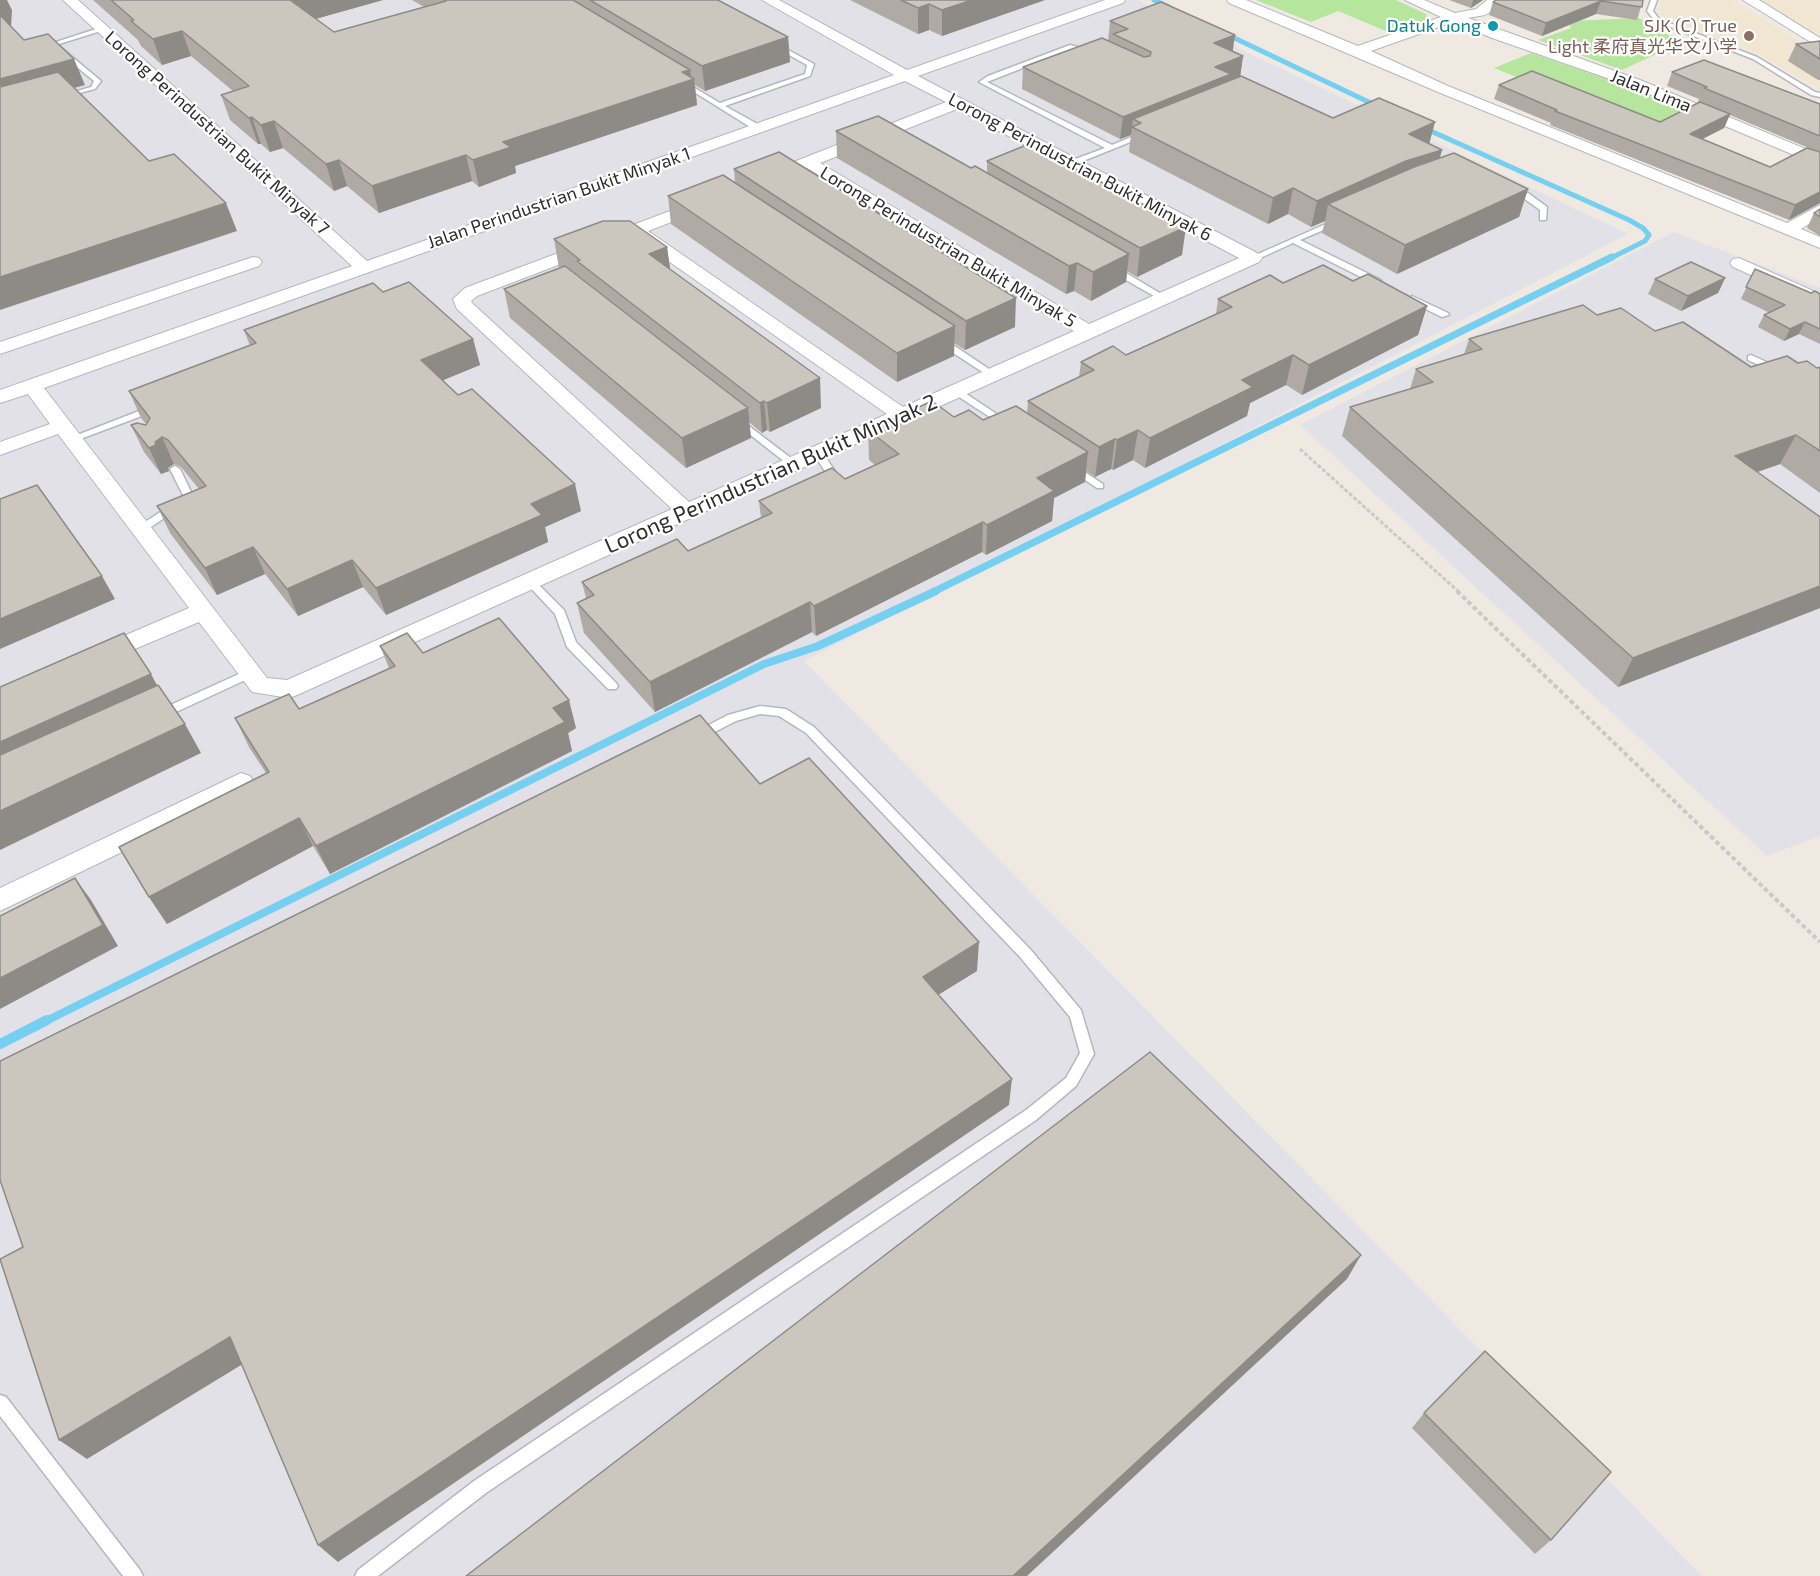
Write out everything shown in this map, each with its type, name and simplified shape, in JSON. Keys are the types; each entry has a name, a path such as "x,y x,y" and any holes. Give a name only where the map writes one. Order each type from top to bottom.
{"street":[{"name":"Lorong Perindustrian Bukit Minyak 7","path":"70,0 364,267"},
{"name":"Jalan Perindustrian Bukit Minyak 1","path":"0,397 1118,0"},
{"path":"1234,0 1443,89 1820,243"},
{"name":"Jalan Lima","path":"1412,0 1497,35 1635,82 1820,161"},
{"path":"1358,51 1453,17 1480,12 1490,6 1494,0"},
{"path":"1750,0 1820,44"},
{"name":"Lorong Perindustrian Bukit Minyak 6","path":"775,1 907,76 1253,258"},
{"path":"755,183 808,162 886,136 958,103"},
{"name":"Lorong Perindustrian Bukit Minyak 5","path":"808,162 1089,332"},
{"path":"687,511 463,305 462,299 471,292 547,269 635,230 723,195"},
{"path":"1788,230 1820,210"},
{"path":"635,230 902,415"},
{"name":"Lorong Perindustrian Bukit Minyak 2","path":"250,673 260,686 290,689 1253,258"},
{"path":"0,348 253,262"},
{"path":"1739,263 1820,301"},
{"path":"32,386 250,673"},
{"path":"0,449 67,433"},
{"path":"75,666 203,611"},
{"path":"0,900 241,783"}],"lane":[{"path":"1654,0 1650,11 1657,20 1755,58 1813,94 1820,95"},
{"path":"50,100 93,88 98,84 96,78 56,47 56,43 102,29"},
{"path":"720,105 808,75 811,64 771,43"},
{"path":"1095,53 1085,48 1070,47 982,82 1112,148"},
{"path":"670,76 758,128"},
{"path":"1073,164 1152,132"},
{"path":"1506,187 1525,195 1544,209 1543,218"},
{"path":"1253,258 1347,217"},
{"path":"1293,240 1384,285"},
{"path":"1103,263 1164,298"},
{"path":"1404,295 1445,315"},
{"path":"935,336 993,375"},
{"path":"1751,358 1787,375"},
{"path":"956,391 1014,429"},
{"path":"67,433 131,423 158,406"},
{"path":"728,413 793,464"},
{"path":"818,453 843,490"},
{"path":"1062,461 1100,486"},
{"path":"141,529 189,498 175,469"},
{"path":"530,582 560,612 571,644 612,686"},
{"path":"152,718 250,673"},
{"path":"364,1576 480,1487 1031,1115 1071,1082 1087,1054 1076,1014 1025,953 810,730 782,711 759,710 732,718 690,739"},
{"path":"0,1403 134,1576"}],"path":[{"path":"1300,449 1481,612 1624,755 1820,942"}],"shaded area":[{"path":"0,0 1137,0 1628,234 804,661 1702,1576 0,1576"},
{"name":"SJK (C) True Light 柔府真光华文小学","path":"1661,0 1732,0 1820,54 1820,89 1754,52 1664,19 1659,9"},
{"name":"SJK (C) True Light 柔府真光华文小学","path":"1761,0 1820,0 1820,37"},
{"path":"1674,232 1820,288 1820,836 1767,856 1300,425"}],"green space":[{"path":"1256,0 1396,0 1426,14 1428,21 1393,34 1338,11 1311,22"},
{"path":"1639,18 1661,32 1684,41 1622,70 1538,40 1571,28 1569,21"},
{"path":"1531,53 1638,90 1691,115 1654,133 1494,68"}],"building":[{"path":"111,0 290,0 334,32 446,1 444,0 573,0 690,70 682,72 694,79 503,142 511,147 473,160 466,155 372,186 339,160 326,164 274,121 261,125 252,117 249,118 221,95 249,86 182,31 153,39"},
{"path":"590,0 718,0 788,37 702,66"},
{"path":"901,0 972,0 942,10 929,4 918,8"},
{"path":"1496,0 1643,0 1642,7 1601,1 1546,23 1493,2"},
{"path":"1161,2 1235,35 1214,43 1243,56 1215,67 1231,74 1123,117 1023,67 1102,38 1144,57 1150,56 1151,52 1113,34 1128,29 1110,21"},
{"path":"0,15 24,40 48,34 74,59 0,79"},
{"path":"1820,41 1820,59 1796,44"},
{"path":"1704,60 1820,104 1820,136 1704,88 1707,87 1672,72"},
{"path":"1532,71 1660,122 1700,102 1730,114 1690,134 1770,167 1807,148 1820,152 1820,192 1795,205 1555,111 1557,110 1499,85"},
{"path":"58,72 149,161 174,154 226,203 0,277 0,87"},
{"path":"1241,76 1333,118 1379,98 1435,122 1409,134 1442,150 1406,161 1317,201 1293,188 1273,198 1132,127 1141,123 1133,119"},
{"path":"878,116 971,168 975,166 1129,254 1093,272 1077,263 1069,266 836,131"},
{"path":"1029,144 1186,227 1140,248 987,161"},
{"path":"779,152 1016,298 966,321 734,169"},
{"path":"1454,153 1528,189 1405,245 1328,204 1414,167"},
{"path":"723,175 955,326 897,353 668,196"},
{"path":"1820,209 1820,217 1814,213"},
{"path":"603,221 630,221 667,247 649,254 820,378 767,403 764,401 760,403 577,261 580,260 554,239"},
{"path":"1691,262 1725,278 1688,296 1655,279"},
{"path":"1323,265 1353,281 1368,274 1427,306 1309,365 1293,355 1242,380 1253,387 1150,438 1138,430 1099,447 1028,401 1094,370 1081,362 1113,346 1126,355 1232,307 1218,299 1270,275 1283,283"},
{"path":"565,266 748,408 682,438 504,289"},
{"path":"1755,269 1811,293 1815,291 1820,294 1820,329 1805,322 1790,329 1764,315 1785,305 1746,287"},
{"path":"409,282 473,339 421,360 458,395 472,389 575,484 531,504 542,515 376,588 352,560 287,589 253,547 205,568 157,506 206,486 168,440 162,437 155,442 156,445 149,448 131,425 137,423 146,425 150,418 129,391 256,343 244,330 373,283 383,292"},
{"path":"1583,305 1597,315 1621,308 1655,331 1683,322 1751,367 1787,356 1798,363 1807,361 1817,368 1820,367 1820,451 1796,435 1735,456 1820,517 1820,586 1633,658 1350,407 1433,382 1416,369 1482,349 1469,339"},
{"path":"932,401 954,417 969,410 983,420 1016,406 1088,452 1037,478 1054,491 987,525 983,522 814,606 810,602 650,682 577,603 594,595 582,582 677,539 688,551 772,513 759,501 832,468 845,479 899,454 868,430"},
{"path":"37,485 102,576 0,619 0,499"},
{"path":"499,618 569,700 553,708 565,722 316,846 299,818 149,897 119,847 269,772 235,718 289,694 299,709 395,666 380,646 407,633 423,653"},
{"path":"124,633 151,674 0,742 0,687"},
{"path":"158,685 185,724 0,811 0,755"},
{"path":"700,715 760,784 809,758 979,942 923,977 1012,1079 318,1545 230,1337 59,1440 0,1259 23,1247 0,1180 0,1061"},
{"path":"75,878 103,925 0,978 0,916"},
{"path":"1150,1052 1361,1255 1013,1576 466,1576"},
{"path":"1485,1351 1611,1472 1551,1540 1424,1413"}],"waterway":[{"path":"1154,0 1169,7"},
{"path":"1226,34 1377,106"},
{"path":"1424,128 1629,220 1643,228 1649,235 1645,241 1609,259"},
{"path":"933,592 1612,257"},
{"path":"44,1022 764,664 818,646 936,591"},
{"path":"0,1044 47,1020"}],"place":[{"name":"Datuk Gong","path":"1493,26"},
{"name":"SJK (C) True Light 柔府真光华文小学","path":"1749,36"}]}
